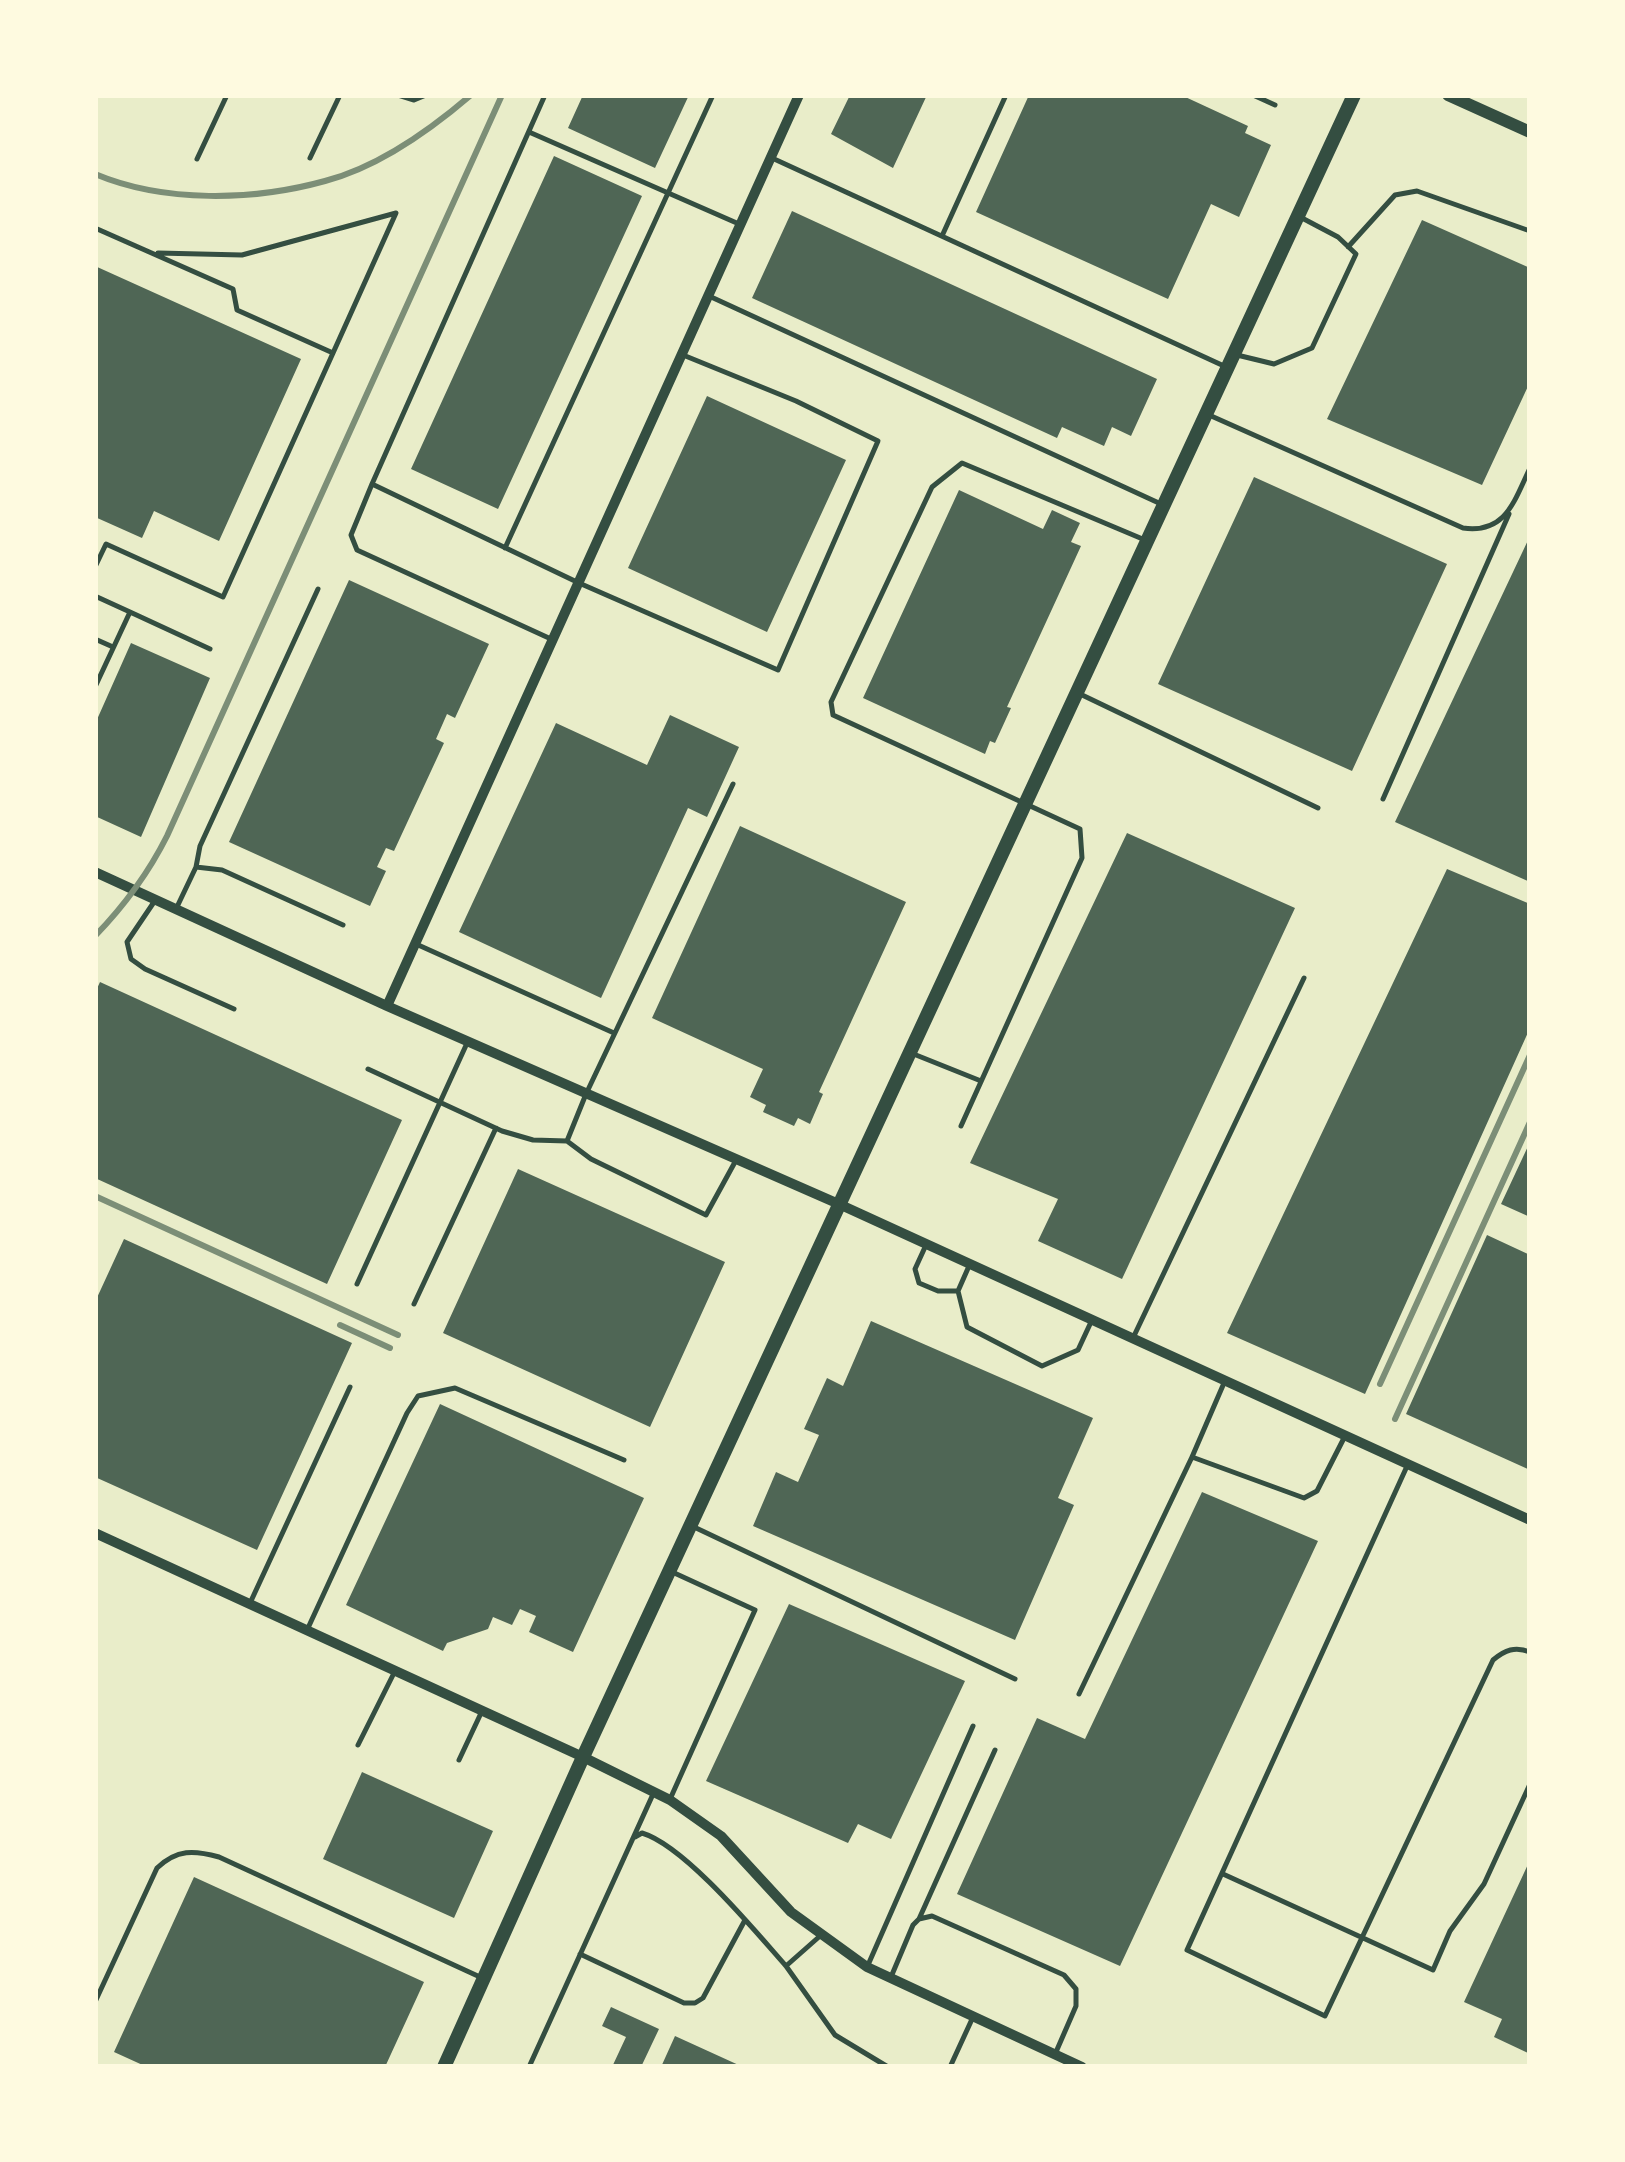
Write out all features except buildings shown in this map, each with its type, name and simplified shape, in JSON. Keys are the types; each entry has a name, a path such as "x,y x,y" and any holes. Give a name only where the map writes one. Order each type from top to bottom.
{"main road":[{"path":"444,2067 583,1757 1354,95"}],"street":[{"path":"387,1006 799,95"},
{"path":"1448,95 1530,132"},
{"path":"95,872 387,1006 841,1205 1530,1520"},
{"path":"95,1533 670,1800 721,1836 791,1912 866,1968 1082,2067"}],"lane":[{"path":"198,158 227,95"},
{"path":"310,158 340,95"},
{"path":"398,95 414,100 426,95"},
{"path":"545,95 351,534 357,550 553,640"},
{"path":"505,548 713,95"},
{"path":"942,236 1006,95"},
{"path":"1252,95 1275,105"},
{"path":"529,132 742,225"},
{"path":"772,158 1231,361 1274,364 1312,348 1356,254 1338,237 1298,216"},
{"path":"1348,247 1395,195 1417,190 1530,231"},
{"path":"95,540 223,598 396,212 242,254 151,253"},
{"path":"95,228 233,289 237,310 333,353"},
{"path":"710,296 1164,506"},
{"path":"372,484 778,670 878,441 796,401 683,355"},
{"path":"1206,414 1463,528 1482,531 1498,523 1512,506"},
{"path":"961,1126 1082,858 1080,829 833,715 831,702 932,486 962,463 1148,541"},
{"path":"1383,799 1530,468"},
{"path":"95,567 106,544"},
{"path":"176,909 196,866 200,846 318,589"},
{"path":"95,596 210,648"},
{"path":"95,687 130,612"},
{"path":"95,638 113,647"},
{"path":"1078,693 1318,808"},
{"path":"567,1140 614,1032 733,784"},
{"path":"196,866 222,870 343,925"},
{"path":"156,900 127,942 131,959 234,1009"},
{"path":"415,944 614,1032"},
{"path":"1133,1338 1304,978"},
{"path":"356,1284 468,1041"},
{"path":"911,1053 981,1081"},
{"path":"368,1068 496,1128 533,1140 567,1140 591,1159 706,1215 736,1159"},
{"path":"414,1304 496,1128"},
{"path":"926,1244 915,1269 919,1283 938,1291 958,1291"},
{"path":"970,1264 958,1291 967,1327 1042,1366 1078,1350 1092,1320"},
{"path":"1079,1694 1225,1380"},
{"path":"250,1604 350,1387"},
{"path":"307,1630 406,1413 418,1396 455,1388 624,1460"},
{"path":"1192,1457 1304,1498 1316,1491 1345,1435"},
{"path":"1408,1464 1188,1950 1325,2016 1493,1660 1504,1650 1521,1648 1530,1652"},
{"path":"691,1526 1015,1679"},
{"path":"670,1571 755,1610 670,1800"},
{"path":"358,1745 394,1670"},
{"path":"458,1760 482,1711"},
{"path":"866,1968 973,1726"},
{"path":"890,1980 995,1750"},
{"path":"1223,1874 1433,1970 1450,1930 1484,1884 1530,1784"},
{"path":"529,2067 654,1792"},
{"path":"633,1838 642,1833 671,1850 745,1920 786,1966 835,2036 888,2067"},
{"path":"95,2002 157,1868 169,1856 198,1851 219,1857 483,1978"},
{"path":"919,1919 932,1916 1064,1974 1076,1989 1076,2006 1055,2055"},
{"path":"580,1954 694,2004 703,1998 745,1920"},
{"path":"786,1966 820,1936"},
{"path":"950,2067 973,2018"}],"railway":[{"path":"95,174 179,194 239,195 297,188 345,175 384,157 471,95"},
{"path":"95,936 135,889 167,836 502,95"},
{"path":"1380,1384 1530,1055"},
{"path":"1395,1419 1530,1122"},
{"path":"95,1196 398,1335"},
{"path":"340,1325 390,1348"}]}
